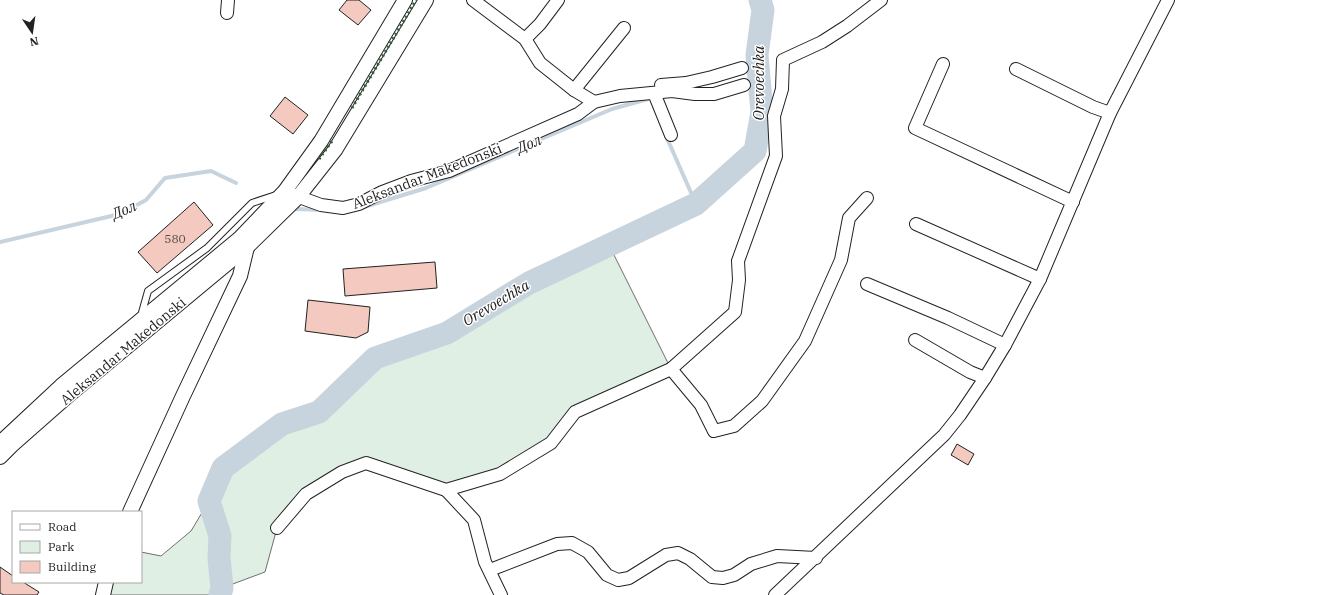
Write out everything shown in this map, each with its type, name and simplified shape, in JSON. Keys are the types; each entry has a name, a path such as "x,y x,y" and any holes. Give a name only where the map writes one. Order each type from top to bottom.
{"street":[{"path":"227,14 228,0"},
{"name":"Aleksandar Makedonski","path":"0,443 61,386 140,320 243,243 285,192 321,141 405,0"},
{"name":"Aleksandar Makedonski","path":"0,457 71,393 298,197 335,150 426,0"},
{"path":"473,0 526,40 540,63 574,90 594,102"},
{"path":"526,40 558,0"},
{"path":"446,490 500,474 550,444 575,412 671,369 735,312 739,280 738,261 776,156 774,116 782,89 783,60 822,42 847,26 881,0"},
{"path":"775,595 816,558 944,435 960,415 985,378 1040,279 1110,113 1168,0"},
{"path":"574,90 624,28"},
{"path":"943,64 915,128 1073,202"},
{"name":"Aleksandar Makedonski","path":"285,192 321,205 343,208 359,204 390,189 412,181 449,171 578,114 594,102 657,85 686,82 712,77 742,68"},
{"path":"1016,68 1093,107 1110,113"},
{"name":"Aleksandar Makedonski","path":"620,96 672,91 695,94 714,94 744,84"},
{"path":"654,93 671,135"},
{"path":"671,369 701,405 714,431 734,426 762,401 805,341 841,260 848,218 867,198"},
{"path":"916,224 1040,279"},
{"path":"130,511 240,276 243,243"},
{"path":"867,284 948,318 1004,346"},
{"path":"915,340 970,372 985,378"},
{"path":"277,528 306,494 342,472 366,463 446,490 474,520 485,562 501,595"},
{"path":"490,570 557,544 572,543 588,552 607,575 618,580 628,578 666,555 678,553 690,559 712,577 723,578 734,575 752,564 777,556 816,558"},
{"path":"103,595 106,583"}],"lane":[{"path":"140,320 148,291 207,248 252,203 285,192"}],"green space":[{"path":"609,245 671,369 575,412 551,443 500,474 446,490 366,463 306,494 277,528 265,572 222,588 220,595 103,595 106,583 142,583 142,552 161,556 191,531 209,501 223,468 282,424 319,412 375,358 447,333 529,283"}],"building":[{"path":"347,0 359,0 371,10 358,25 339,10"},
{"path":"285,97 308,115 293,134 270,116"},
{"path":"194,202 213,225 157,273 138,252"},
{"path":"435,262 437,288 345,296 343,269"},
{"path":"308,300 370,307 368,332 356,338 305,331"},
{"path":"957,444 974,454 968,465 951,455"},
{"path":"0,567 12,575 12,583 25,583 39,592 37,595 4,595 0,593"}],"waterway":[{"name":"Orevoechka","path":"220,595 222,588 219,558 220,536 209,501 223,468 282,424 319,412 375,358 447,333 529,283 696,204 755,151 762,112 757,55 763,10 760,0"},
{"name":"Дол","path":"364,207 426,188 612,109 648,99"},
{"name":"Дол","path":"666,136 696,204"},
{"name":"Дол","path":"0,242 120,214 146,200 165,178 211,171 236,183"},
{"name":"Дол","path":"296,209 322,210"}],"hedge":[{"path":"352,108 416,0"},
{"path":"319,159 332,141"}]}
